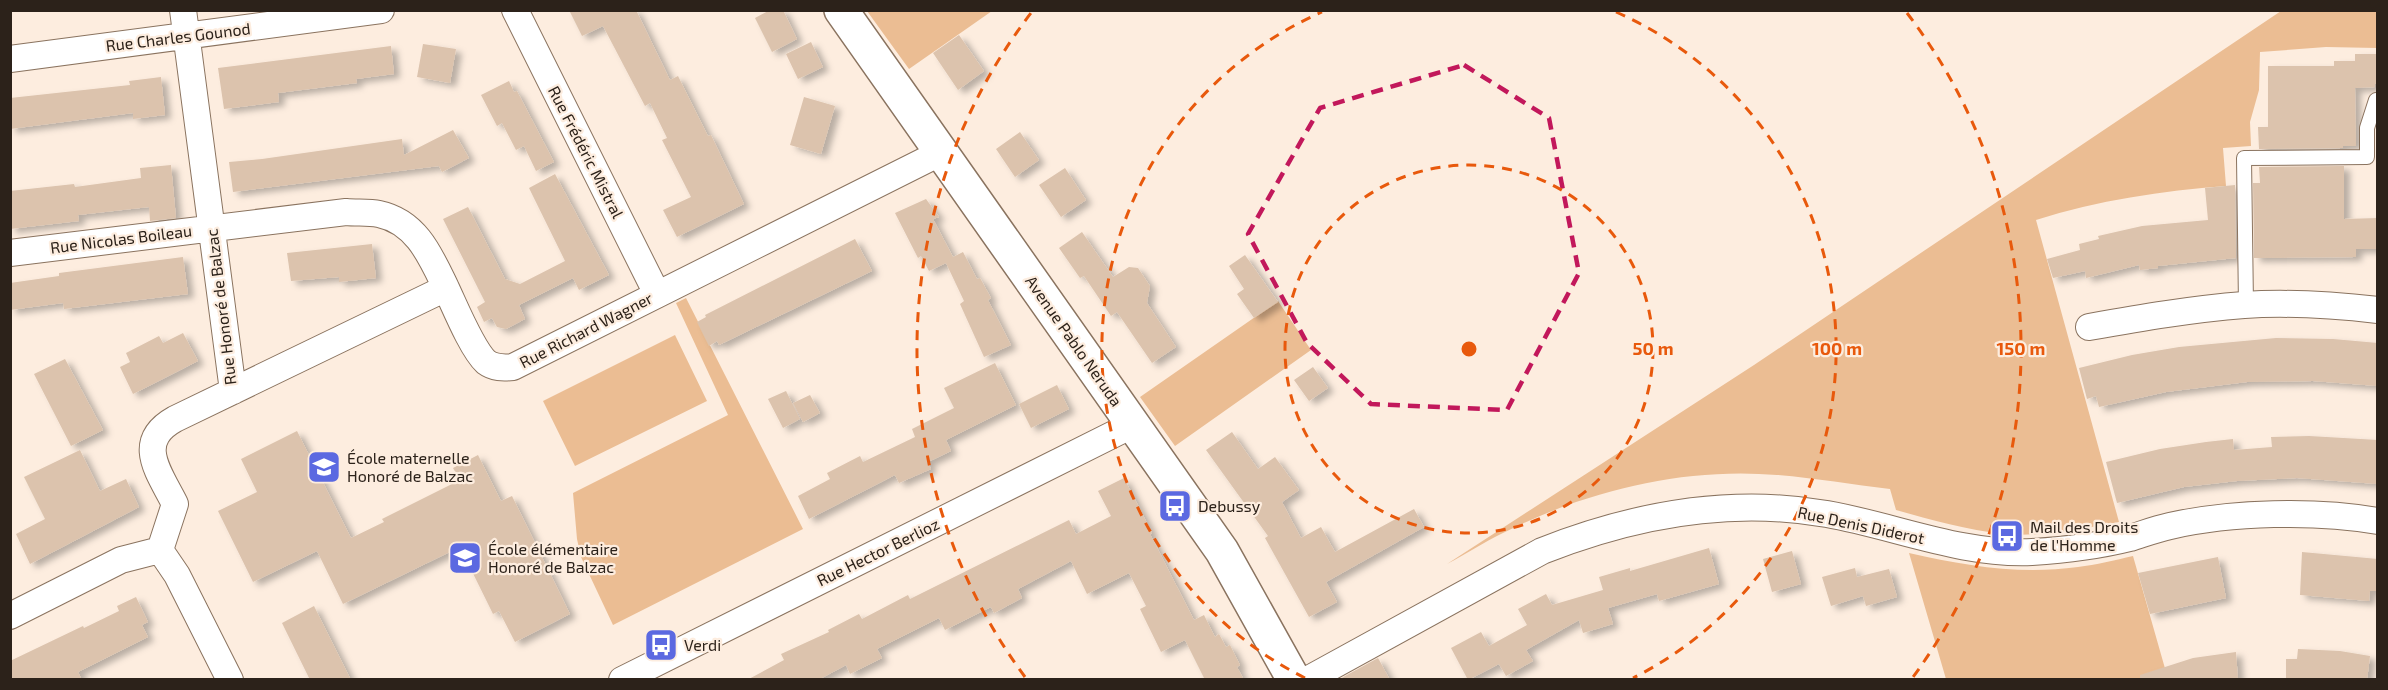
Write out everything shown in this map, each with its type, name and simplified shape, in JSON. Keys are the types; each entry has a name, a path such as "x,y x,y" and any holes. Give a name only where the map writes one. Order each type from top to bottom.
{"street":[{"name":"Rue Honoré de Balzac","path":"160,550 175,504 152,456 152,444 157,432 175,419 233,391 183,10"},
{"name":"Rue Charles Gounod","path":"10,59 381,10"},
{"name":"Rue Frédéric Mistral","path":"515,10 657,294"},
{"name":"Avenue Pablo Neruda","path":"841,10 1222,551 1294,680"},
{"name":"Rue Richard Wagner","path":"446,288 479,354 488,363 500,368 513,367 940,153"},
{"name":"Rue Nicolas Boileau","path":"10,253 346,212 380,214 409,228 426,246 446,288"},
{"path":"233,391 446,288"},
{"path":"2089,327 2176,312 2246,305 2378,310"},
{"name":"Rue Hector Berlioz","path":"622,680 1134,424"},
{"name":"Rue Denis Diderot","path":"1307,680 1542,551 1580,536 1656,515 1725,508 1793,510 1828,514 1946,544 1980,550 2029,552 2084,548 2170,526 2254,515 2317,515 2378,521"},
{"path":"13,607 122,560 160,550 177,575 230,680"}],"lane":[{"path":"2246,305 2244,158 2367,157 2367,128 2376,100"}],"highlighted area":[{"path":"1464,65 1549,118 1579,273 1507,410 1371,404 1307,343 1248,234 1320,108"}],"shaded area":[{"path":"867,11 992,11 909,69"},
{"path":"2281,11 2377,11 2377,48 2326,47 2260,52 2259,90 2250,122 2251,146 2223,148 2226,186 2130,197 2036,220 2119,522 2076,530 2004,534 1936,521 1896,510 1890,489 1777,475 1742,473 1706,475 1636,485 1568,505 1503,533 1447,564 1754,365"},
{"path":"686,298 803,529 613,625 581,557 573,493 728,415 676,303"},
{"path":"1278,301 1311,350 1175,446 1140,397"},
{"path":"675,335 707,401 575,466 543,401"},
{"path":"1909,553 1951,562 2014,570 2085,566 2133,556 2168,679 1946,679"}],"building":[{"path":"569,10 636,10 670,80 678,76 708,136 711,135 744,204 677,237 663,210 691,197 662,140 667,138 650,103 645,106 603,26 582,36"},
{"path":"770,10 783,10 797,39 772,52 755,18"},
{"path":"959,35 984,71 958,90 933,53"},
{"path":"811,42 823,67 798,79 786,54"},
{"path":"423,44 456,49 450,83 417,77"},
{"path":"391,46 394,74 356,79 357,83 278,93 279,102 224,109 218,68"},
{"path":"2355,54 2378,54 2378,83 2375,87 2355,88 2356,146 2259,149 2258,127 2268,127 2268,66 2334,66 2334,61 2355,61"},
{"path":"161,77 165,115 133,119 133,113 10,129 10,98 130,85 129,81"},
{"path":"509,81 514,92 517,91 554,162 536,171 524,146 516,150 502,123 497,126 481,95"},
{"path":"804,97 835,106 821,154 790,145"},
{"path":"453,130 469,158 442,172 439,166 233,192 229,162 402,139 404,155"},
{"path":"1020,132 1039,160 1015,177 996,149"},
{"path":"171,165 176,218 150,221 149,207 78,215 79,221 10,229 10,191 74,184 75,187 141,178 140,168"},
{"path":"2344,166 2344,219 2378,218 2378,249 2356,249 2356,257 2254,258 2253,183 2260,183 2259,167"},
{"path":"1065,168 1086,200 1061,217 1039,185"},
{"path":"555,174 609,275 579,290 573,278 519,305 525,319 506,329 497,327 492,318 484,322 477,307 485,302 443,219 468,207 505,279 520,284 565,261 529,188"},
{"path":"2235,185 2236,258 2140,270 2139,265 2086,278 2085,271 2053,278 2047,259 2080,250 2079,244 2099,239 2098,236 2142,226 2208,220 2205,188"},
{"path":"926,199 939,217 933,219 953,257 963,252 977,279 980,278 991,298 988,300 1011,345 984,357 960,304 964,301 946,263 929,271 921,256 918,258 895,213"},
{"path":"1082,232 1113,277 1129,267 1138,268 1150,286 1147,303 1176,347 1152,363 1117,312 1111,316 1084,276 1080,278 1059,248"},
{"path":"855,239 872,271 719,345 717,341 709,346 697,322 706,317 705,315"},
{"path":"372,244 376,278 339,282 339,277 291,281 287,253"},
{"path":"1245,255 1278,302 1254,318 1237,294 1244,289 1229,266"},
{"path":"183,257 188,294 64,309 63,303 10,310 10,283 59,276 59,273"},
{"path":"183,333 198,361 133,394 120,367 130,362 126,353 159,336 163,343"},
{"path":"2276,338 2378,343 2378,386 2313,381 2247,382 2166,392 2099,407 2096,396 2087,399 2079,368 2132,355 2179,347"},
{"path":"65,359 103,430 71,446 34,374"},
{"path":"995,363 1016,405 946,440 951,451 928,462 931,469 899,483 895,475 809,519 798,496 830,479 827,473 860,456 863,462 915,437 912,429 954,408 944,388"},
{"path":"1313,367 1328,388 1309,401 1294,380"},
{"path":"1057,385 1069,409 1031,428 1019,404"},
{"path":"786,391 800,419 783,428 768,399"},
{"path":"810,395 820,413 803,422 793,403"},
{"path":"297,431 351,538 384,522 382,519 460,480 453,468 478,455 501,501 512,496 570,614 515,642 499,611 493,614 460,547 343,604 317,551 253,582 218,511 257,492 241,459"},
{"path":"1232,432 1258,469 1275,457 1299,490 1282,502 1301,538 1321,527 1335,552 1414,509 1424,527 1326,582 1337,602 1309,617 1265,538 1268,536 1206,450"},
{"path":"2309,436 2378,440 2378,484 2297,478 2237,481 2184,487 2117,503 2106,462 2160,449 2206,442 2233,439 2234,450 2272,447 2271,437"},
{"path":"80,450 100,491 126,479 139,507 30,564 16,534 45,519 24,477"},
{"path":"1124,478 1194,620 1204,615 1215,637 1219,634 1226,647 1230,645 1240,665 1237,667 1244,680 1205,680 1185,640 1161,652 1140,609 1146,606 1129,573 1087,594 1071,561 1018,589 1022,598 994,613 991,607 945,630 939,618 877,649 882,658 850,674 846,665 818,680 747,680 784,660 781,654 829,632 828,630 859,614 862,619 908,595 910,599 1069,520 1076,534 1111,516 1098,491"},
{"path":"1709,548 1719,584 1659,601 1657,594 1608,608 1613,624 1583,633 1579,620 1526,650 1533,661 1506,676 1499,664 1468,680 1451,648 1481,632 1489,646 1527,625 1518,609 1546,594 1552,605 1603,590 1599,577 1630,568 1630,571"},
{"path":"1792,551 1801,584 1772,592 1763,559"},
{"path":"2302,552 2378,559 2378,591 2370,591 2369,601 2300,595"},
{"path":"2218,557 2226,598 2150,614 2138,573"},
{"path":"1855,568 1857,577 1889,569 1897,597 1866,606 1863,596 1831,606 1822,577"},
{"path":"136,597 148,622 142,625 148,637 78,672 82,680 10,680 10,661 119,611 117,606"},
{"path":"314,606 351,680 310,680 282,623"},
{"path":"2298,649 2340,651 2370,656 2367,680 2286,680 2286,659 2297,659"},
{"path":"2236,652 2238,680 2140,680 2140,675 2193,658"},
{"path":"1378,658 1390,680 1339,680 1345,676"}],"place":[{"name":"École maternelle Honoré de Balzac","path":"324,467"},
{"name":"Debussy","path":"1175,506"},
{"name":"Mail des Droits de l'Homme","path":"2007,536"},
{"name":"École élémentaire Honoré de Balzac","path":"465,558"},
{"name":"Verdi","path":"661,645"}]}
